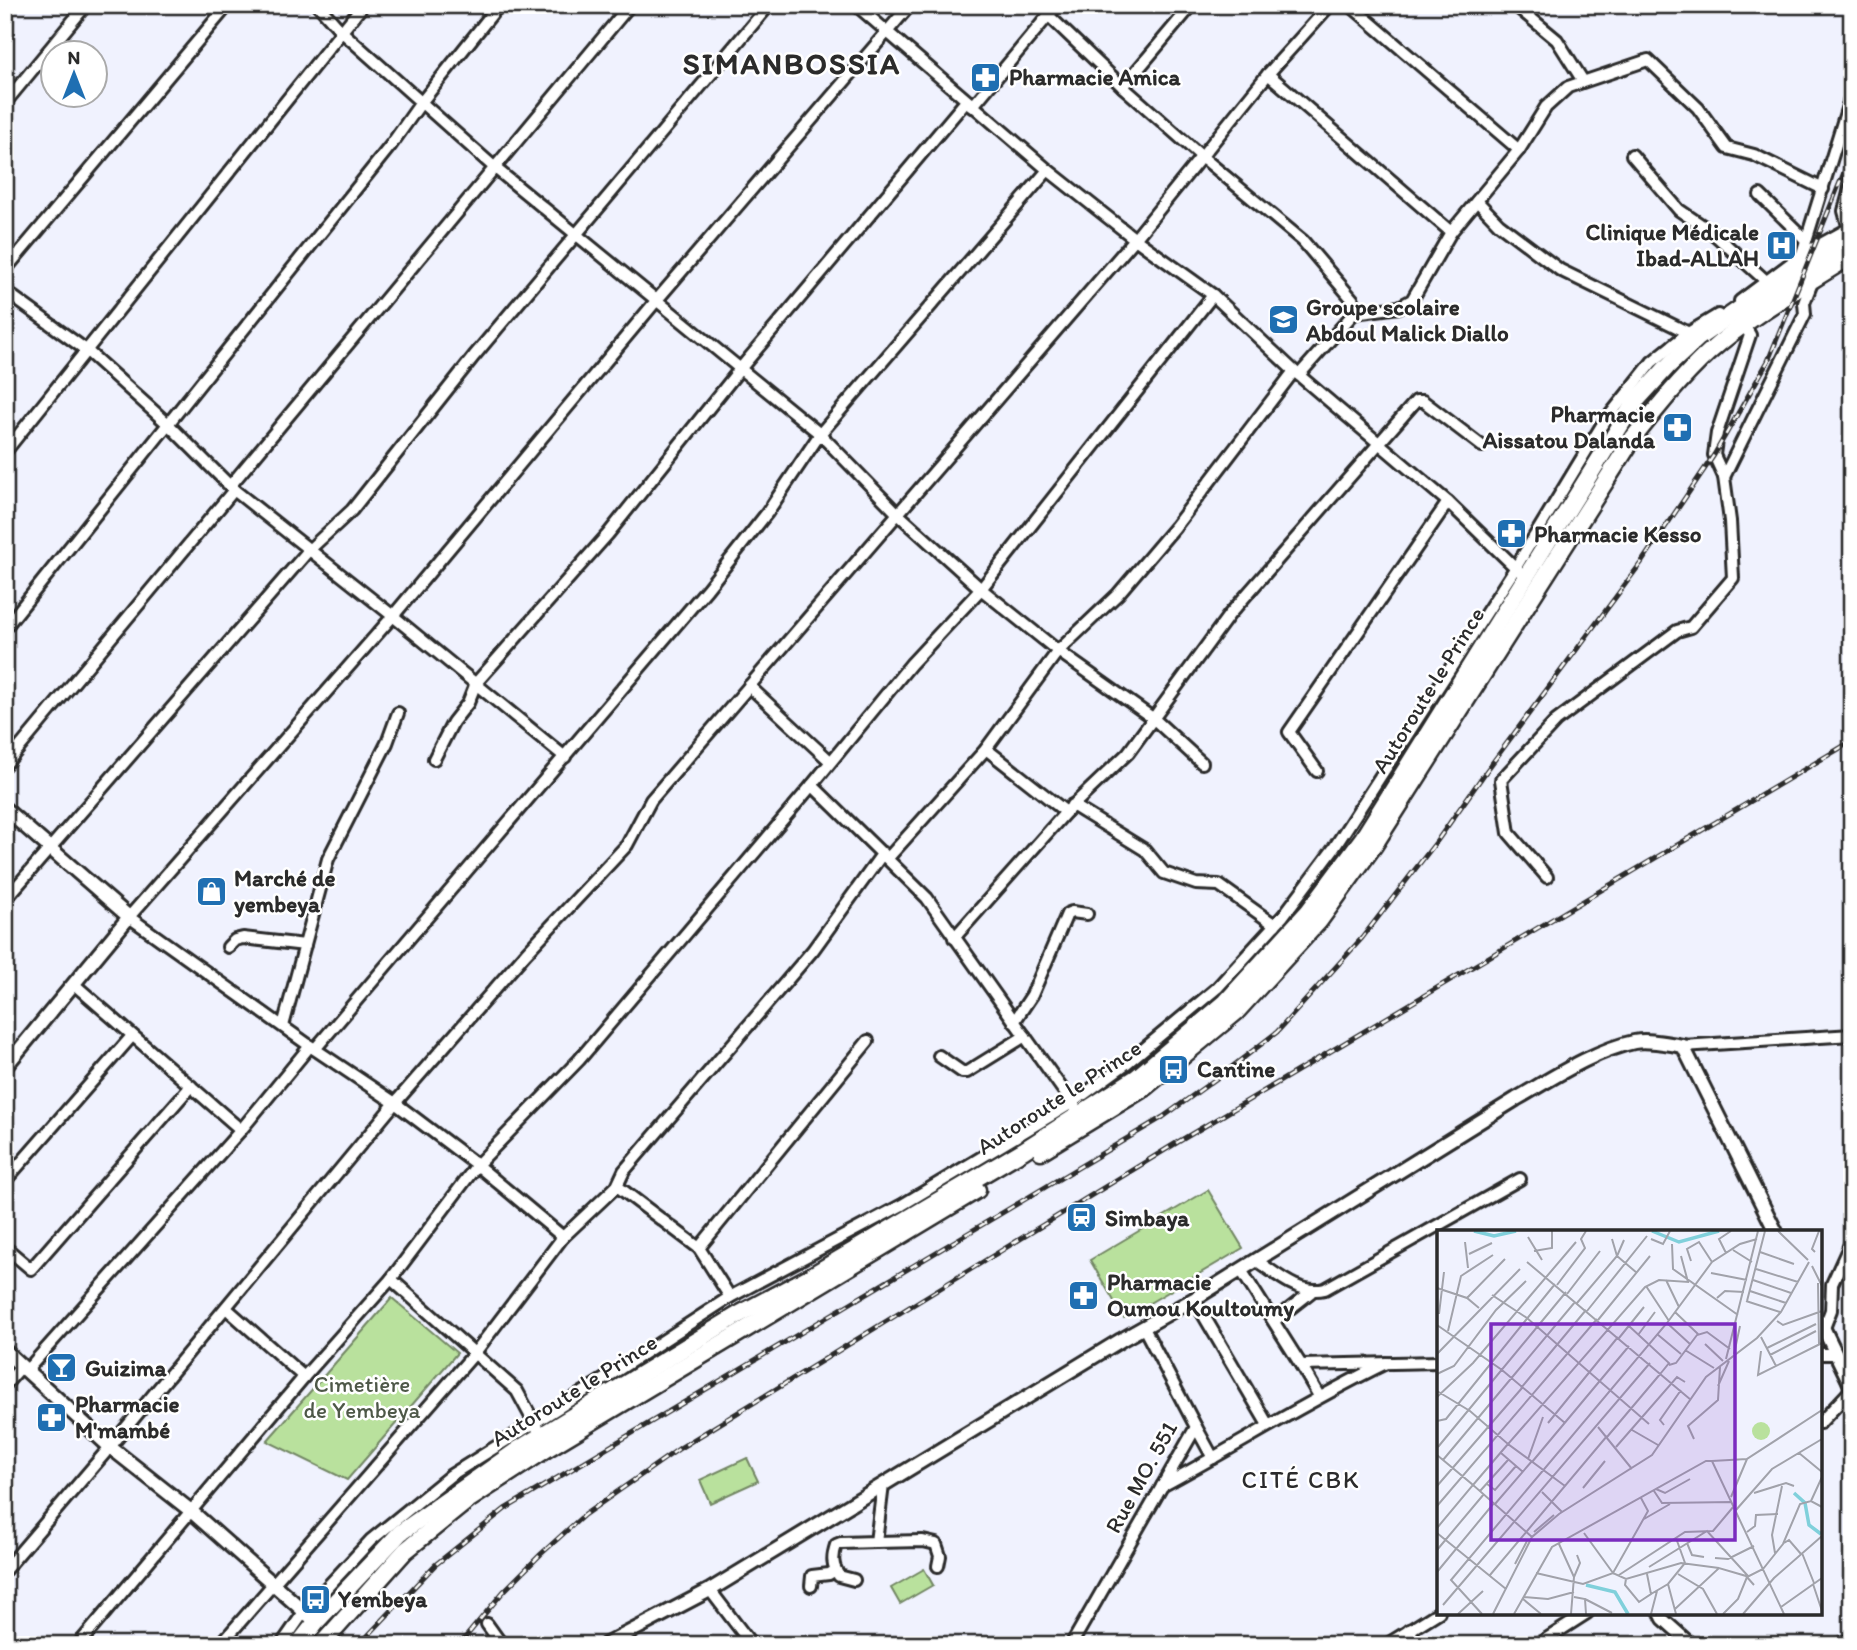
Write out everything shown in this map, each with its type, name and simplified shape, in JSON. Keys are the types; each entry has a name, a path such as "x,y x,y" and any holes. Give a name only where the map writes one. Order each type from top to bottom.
{"main road":[{"name":"Autoroute le Prince","path":"299,1645 310,1617 400,1533 519,1449 537,1429 811,1276 906,1211 1076,1108 1136,1077 1226,1002 1308,912 1363,838 1520,572 1635,402 1693,336 1787,281 1851,232"},
{"name":"Autoroute le Prince","path":"321,1645 405,1551 468,1500 548,1448 1144,1088 1236,1012 1319,921 1374,845 1633,439 1674,386 1710,351 1744,325 1852,255"}],"street":[{"path":"5,103 86,5"},
{"path":"5,270 228,5"},
{"path":"318,5 341,31 420,104 820,434 899,515 981,589 1058,651 1154,719 1202,763"},
{"path":"5,452 363,5"},
{"path":"5,628 391,145 499,5"},
{"path":"5,765 631,5"},
{"path":"5,900 310,550 352,510 474,356 768,5"},
{"path":"812,785 927,898 1076,1108 1217,988 1275,925 1334,848 1520,572 1448,502 1296,373 1213,295 1135,239 1048,170 856,5"},
{"path":"5,1066 129,917 393,616 656,301 911,5"},
{"path":"435,759 453,722 468,703 477,683 608,534 740,369 1057,5"},
{"path":"1123,87 1192,5"},
{"path":"5,1570 395,1103 526,953 627,845 651,800 1135,239 1268,74 1330,5"},
{"path":"1350,5 1519,150"},
{"path":"1515,5 1557,40 1583,81"},
{"path":"1049,16 1123,87 1303,241 1353,300 1354,313"},
{"path":"220,1645 474,1354 563,1237 617,1186 624,1171 813,950 885,856 986,749 1058,651 1118,594 1175,527 1296,373 1354,313 1399,307 1412,300 1451,232 1519,150 1546,107 1568,87 1648,60 1698,108 1727,148 1754,155 1822,189"},
{"path":"1268,74 1451,232"},
{"path":"1787,281 1803,254 1852,93"},
{"path":"1632,155 1679,209 1713,233 1766,281"},
{"path":"5,1385 25,1368 241,1130 565,757 759,524 820,434 1048,170"},
{"path":"1477,201 1499,224 1560,270 1693,336 1803,254 1851,232 1844,211 1852,182"},
{"path":"1760,195 1806,240"},
{"path":"1724,477 1805,314 1804,303 1813,280"},
{"path":"5,290 86,350 168,424 232,488 477,683 565,757"},
{"path":"78,1645 304,1377 391,1279 477,1164 579,1060 911,664 981,589 1213,295"},
{"path":"1547,877 1509,833 1501,780 1556,721 1677,631 1691,627 1733,578 1724,477 1714,454 1717,433 1750,335 1744,325"},
{"path":"954,938 1069,808 1128,753 1228,615 1416,401 1423,401 1482,446"},
{"path":"1317,771 1289,732 1448,502"},
{"path":"749,685 830,761"},
{"path":"283,1026 328,859 387,743 398,713"},
{"path":"986,749 1069,808 1145,850 1164,873 1196,884 1219,886 1275,925"},
{"path":"5,809 129,917 395,1103 477,1164 563,1237"},
{"path":"1014,1022 1032,995 1067,914 1072,912 1087,915"},
{"path":"228,947 235,940 243,938 305,945"},
{"path":"75,985 241,1130"},
{"path":"605,1645 710,1590 1194,1299 1552,1078 1611,1049 1637,1042 1683,1046 1852,1035"},
{"path":"5,1181 132,1036"},
{"path":"939,1056 962,1072 967,1072 1025,1036"},
{"path":"699,1248 868,1041"},
{"path":"1683,1046 1775,1230"},
{"path":"5,1247 31,1269 191,1086"},
{"path":"1274,1321 1311,1292 1325,1289 1520,1179"},
{"path":"617,1186 699,1248 730,1297"},
{"path":"391,1279 517,1391 537,1429 609,1376 730,1297 906,1211"},
{"path":"1822,1421 1852,1388 1822,1325 1831,1310 1832,1284 1852,1240"},
{"path":"1256,1261 1289,1283 1311,1292"},
{"path":"1241,1270 1319,1396"},
{"path":"1194,1299 1268,1425"},
{"path":"226,1308 304,1377"},
{"name":"Rue MO. 551","path":"1070,1645 1196,1427 1144,1328"},
{"path":"5,1352 110,1447 191,1511 310,1617 281,1645"},
{"path":"1822,1354 1836,1354"},
{"path":"1301,1365 1437,1362"},
{"path":"1159,1487 1319,1396 1386,1363"},
{"path":"1196,1427 1213,1458"},
{"path":"876,1542 883,1485"},
{"path":"854,1580 839,1576 836,1570 833,1558 836,1545 841,1542 923,1541 936,1544 940,1556 938,1566"},
{"path":"811,1586 812,1576 829,1574 836,1570"},
{"path":"710,1590 752,1645"},
{"path":"1386,1645 1437,1613"},
{"path":"1537,1645 1584,1615"},
{"path":"1661,1615 1692,1645"},
{"path":"487,1624 502,1645"},
{"path":"1409,1630 1418,1645"},
{"path":"1835,1645 1852,1639"}],"green space":[{"path":"1208,1190 1243,1248 1124,1318 1090,1260"},
{"name":"Cimetière de Yembeya","path":"392,1298 457,1353 347,1480 267,1441"},
{"path":"747,1458 758,1481 710,1503 700,1480"},
{"path":"924,1569 933,1585 900,1604 891,1588"}],"railway":[{"path":"359,1645 435,1565 505,1509 1163,1117 1277,1032 1362,938 1437,841 1641,563 1714,455 1768,361 1852,147"},
{"path":"459,1645 503,1592 584,1515 680,1448 1178,1142 1852,741"}],"place":[{"name":"Pharmacie Amica","path":"986,77"},
{"name":"Clinique Médicale Ibad-ALLAH","path":"1782,245"},
{"name":"Groupe scolaire Abdoul Malick Diallo","path":"1283,320"},
{"name":"Pharmacie Aissatou Dalanda","path":"1678,427"},
{"name":"Pharmacie Kesso","path":"1511,534"},
{"name":"Marché de yembeya","path":"211,891"},
{"name":"Cantine","path":"1174,1069"},
{"name":"Simbaya","path":"1082,1218"},
{"name":"Pharmacie Oumou Koultoumy","path":"1084,1295"},
{"name":"Guizima","path":"62,1368"},
{"name":"Pharmacie M'mambé","path":"52,1417"},
{"name":"Yembeya","path":"315,1599"}],"district":[{"name":"SIMANBOSSIA","path":"792,64"},
{"name":"CITÉ CBK","path":"1301,1480"}]}
